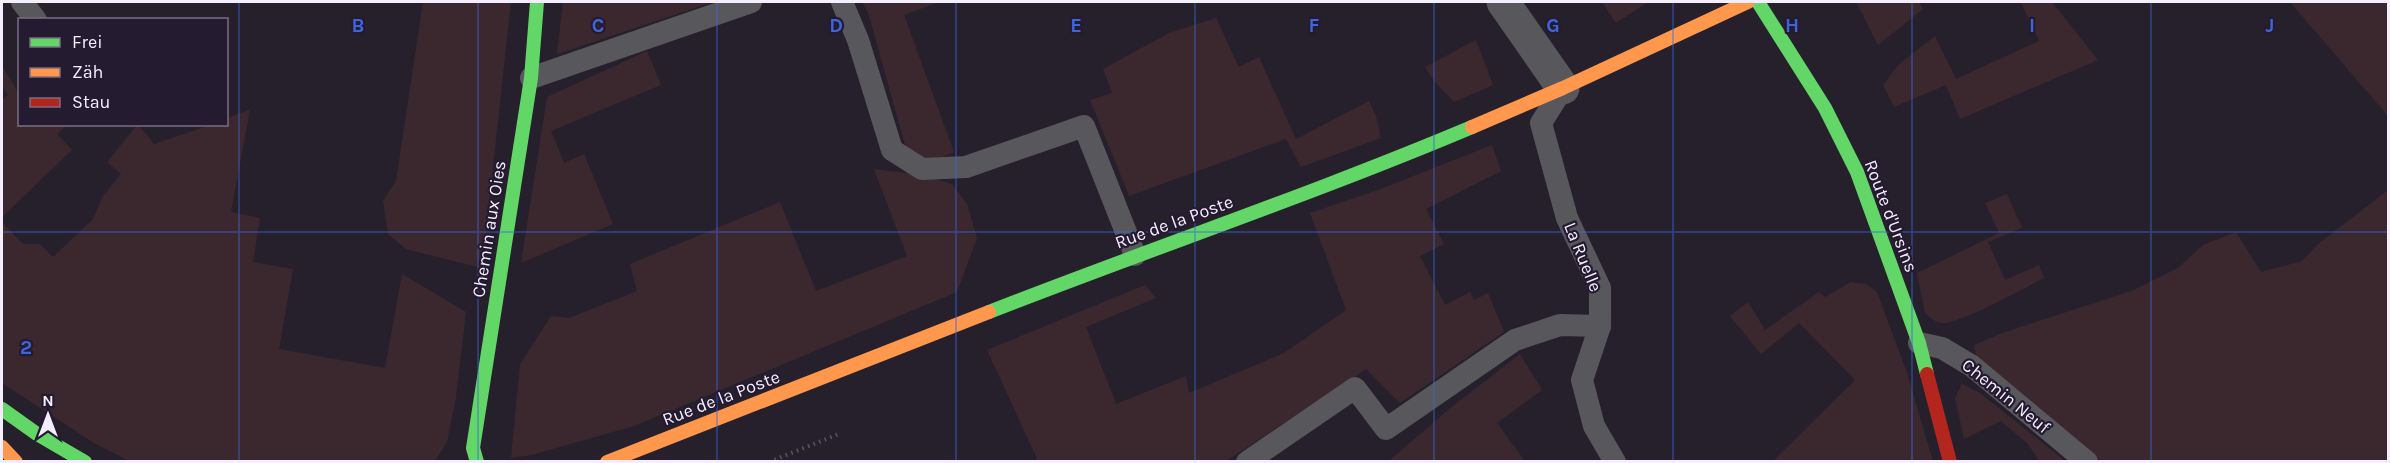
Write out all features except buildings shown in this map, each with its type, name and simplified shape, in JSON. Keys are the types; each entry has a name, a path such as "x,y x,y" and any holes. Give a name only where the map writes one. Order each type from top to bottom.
{"street":[{"name":"Chemin aux Oies","path":"477,462 473,448 531,78 537,2"},
{"path":"1503,2 1563,88"},
{"name":"Rue de la Poste","path":"607,462 1135,255 1367,171 1563,88 1748,2"},
{"name":"Route d'Ursins","path":"1758,2 1825,108 1857,172 1919,343 1950,462"},
{"path":"2,409 37,434 86,462"},
{"path":"2,447 16,462"}],"lane":[{"path":"22,2 34,18"},
{"path":"531,78 751,2"},
{"path":"842,2 858,40 892,150 922,169 966,167 1084,126 1135,255"},
{"path":"1502,114 1541,123 1563,88"},
{"name":"La Ruelle","path":"1541,123 1567,218 1600,288 1600,326 1582,380 1594,426 1615,462"},
{"path":"1247,462 1355,388 1386,429 1515,340 1560,325 1600,326"},
{"name":"Chemin Neuf","path":"1919,343 1942,348 1972,366 2087,462"}],"path":[{"path":"769,462 841,433"}],"shaded area":[{"path":"423,2 511,2 482,268 406,249 388,234 383,201 396,181"},
{"path":"563,2 713,2 557,54"},
{"path":"862,2 939,2 904,15 954,152 925,164 905,145 868,12"},
{"path":"1602,2 1648,2 1616,23"},
{"path":"1856,2 1919,2 1923,9 1878,45"},
{"path":"2021,2 2052,2 2098,60 1960,119 1946,85 1894,107 1883,85 1898,65 1935,36 1956,79 2039,41"},
{"path":"2290,2 2388,2 2388,116"},
{"path":"1216,18 1239,67 1259,57 1296,139 1369,101 1376,116 1381,138 1301,167 1286,139 1129,196 1090,100 1112,93 1103,69 1169,33"},
{"path":"1476,40 1493,85 1454,102 1434,81 1425,67"},
{"path":"647,51 661,85 551,131 564,163 584,154 613,224 521,263 547,97"},
{"path":"4,69 18,92 18,126 66,126 57,134 72,150 2,217 2,100 8,95 2,86"},
{"path":"250,110 231,212 260,218 253,262 293,269 279,349 385,368 402,274 466,312 456,397 447,442 435,461 129,461 94,443 2,383 2,222 23,244 40,244 53,257 93,219 103,196 121,174 107,162 136,126 140,126 154,144 207,126 228,126 228,118"},
{"path":"1492,145 1501,171 1426,209 1444,244 1420,256 1445,305 1470,292 1474,300 1488,293 1504,332 1400,403 1366,369 1226,461 1038,461 987,350 1145,285 1156,298 1086,327 1116,404 1186,376 1189,393 1284,353 1346,310 1310,213 1378,190"},
{"path":"874,169 921,175 952,184 967,204 977,238 957,292 634,426 531,455 511,458 520,364 551,316 569,318 637,291 630,264 780,202 816,291 907,256"},
{"path":"2388,190 2388,461 2102,461 1977,360 1974,345 2002,333 2134,290 2178,268 2203,245 2236,232 2261,272 2302,261 2318,244"},
{"path":"2007,194 2022,228 1988,242 2005,280 2039,265 2044,278 1961,318 1941,323 1934,320 1925,313 1917,273 1999,233 1985,203"},
{"path":"1851,282 1866,284 1877,292 1907,373 1933,461 1773,461 1855,380 1799,323 1761,354 1730,316 1748,302 1765,330 1819,292 1825,297"},
{"path":"1520,354 1542,390 1497,423 1525,461 1389,461 1449,409"},
{"path":"1962,384 1980,393 2065,461 2039,461 2028,444 2001,421 1964,439 1955,398"}],"traffic: fast":[{"path":"477,462 473,448 531,78 537,2"},
{"path":"1758,2 1825,108 1857,172 1919,343 1927,374"},
{"path":"989,312 1352,175 1472,127"},
{"path":"2,409 37,434 85,462"}],"traffic: slow":[{"path":"1472,127 1563,88 1748,2"},
{"path":"607,462 989,312"},
{"path":"2,447 16,462"}],"traffic: jam":[{"path":"1927,374 1950,462"}]}
